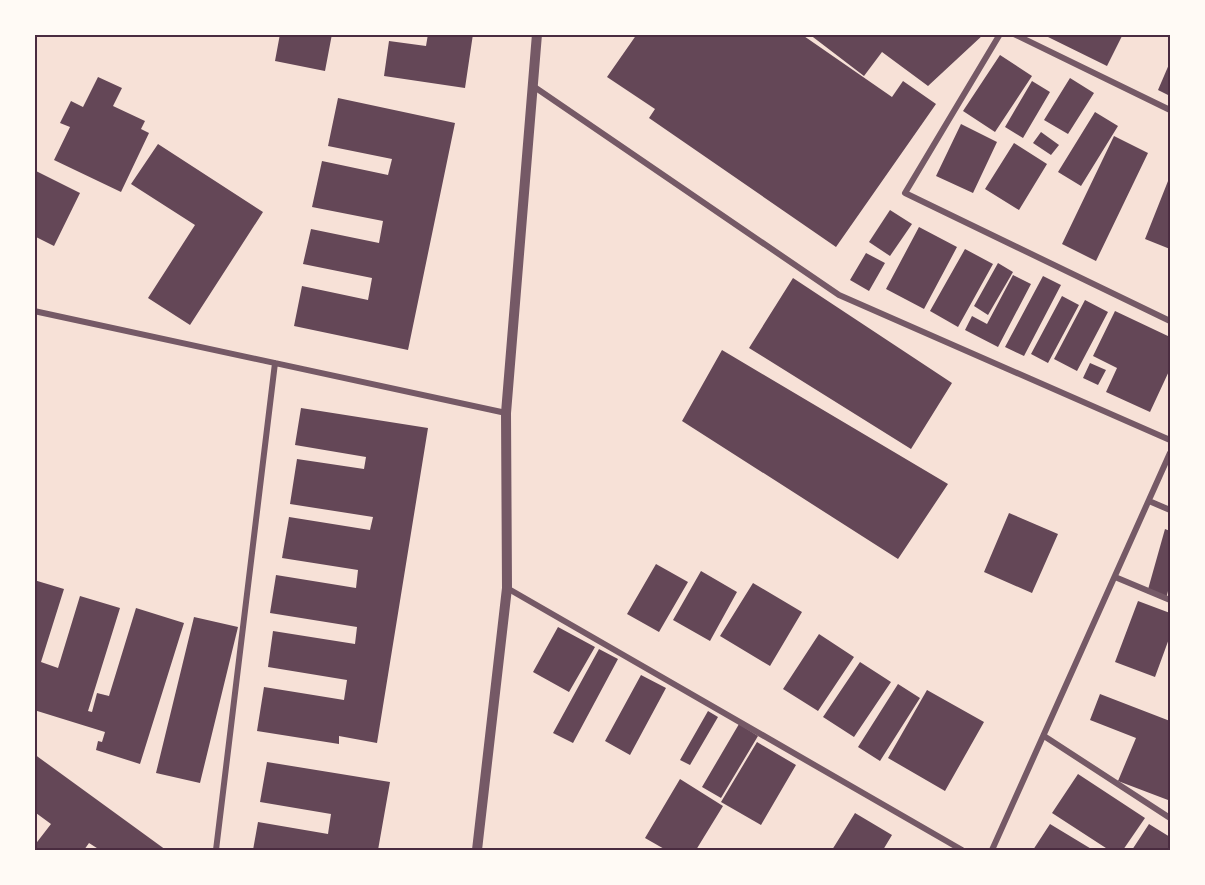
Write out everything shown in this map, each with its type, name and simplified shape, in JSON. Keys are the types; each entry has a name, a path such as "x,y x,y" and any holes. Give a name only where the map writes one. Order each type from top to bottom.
{"street":[{"path":"477,850 507,588 506,413 537,34"},
{"path":"1000,34 905,193 1170,321"},
{"path":"1014,34 1170,110"},
{"path":"532,86 838,295 1170,440"},
{"path":"34,311 506,413"},
{"path":"216,850 275,363"},
{"path":"992,850 1170,453"},
{"path":"1149,501 1170,510"},
{"path":"1115,577 1170,600"},
{"path":"507,588 962,850"},
{"path":"1044,736 1170,818"}],"building":[{"path":"280,34 332,34 325,71 275,61"},
{"path":"428,34 473,34 465,88 384,76 389,41 426,46"},
{"path":"637,34 801,34 892,97 903,81 936,104 836,247 649,118 655,109 607,77"},
{"path":"809,34 984,34 928,86 882,52 864,76"},
{"path":"1049,34 1123,34 1107,66 1048,37"},
{"path":"1000,55 1032,76 995,132 963,111"},
{"path":"1170,62 1170,96 1158,90"},
{"path":"98,77 122,88 113,106 145,121 141,129 149,133 121,192 54,160 70,127 60,123 71,101 83,107"},
{"path":"1070,78 1094,93 1068,134 1044,120"},
{"path":"1032,81 1050,92 1023,138 1005,127"},
{"path":"338,98 455,123 408,350 294,326 302,286 368,300 372,278 303,264 311,229 379,243 383,221 312,207 322,161 388,175 392,159 328,146"},
{"path":"1095,112 1118,126 1081,186 1058,172"},
{"path":"961,124 997,142 973,193 936,176"},
{"path":"1041,132 1059,145 1051,155 1033,143"},
{"path":"1114,136 1148,153 1096,261 1062,244"},
{"path":"1014,143 1047,164 1019,210 985,189"},
{"path":"158,144 263,212 190,325 148,298 195,225 131,184"},
{"path":"34,170 80,193 54,246 34,236"},
{"path":"1170,176 1170,249 1145,239"},
{"path":"890,210 912,224 890,256 869,242"},
{"path":"919,227 957,247 924,309 886,289"},
{"path":"965,249 993,264 958,327 930,311"},
{"path":"866,253 885,263 869,291 850,280"},
{"path":"998,263 1013,272 988,315 974,306"},
{"path":"1013,275 1031,284 998,347 965,330 972,316 987,324"},
{"path":"1043,276 1061,285 1024,356 1005,347"},
{"path":"793,278 952,383 911,449 749,348"},
{"path":"1062,296 1079,305 1048,363 1031,354"},
{"path":"1085,300 1108,312 1077,371 1054,359"},
{"path":"1115,311 1170,337 1170,369 1150,412 1106,392 1117,368 1093,356"},
{"path":"722,350 948,484 898,559 682,421"},
{"path":"1090,363 1106,370 1098,385 1083,378"},
{"path":"301,408 428,428 377,743 339,736 339,744 257,731 264,687 344,700 347,680 268,667 273,631 355,644 357,627 270,613 276,575 356,588 358,570 282,558 289,517 370,530 373,517 290,504 297,459 364,469 366,457 295,445"},
{"path":"1009,513 1058,534 1032,593 984,572"},
{"path":"1165,529 1170,531 1170,583 1166,599 1147,593"},
{"path":"656,564 688,582 659,632 627,614"},
{"path":"701,571 737,592 710,641 673,620"},
{"path":"34,580 64,589 41,662 58,668 80,596 120,608 88,711 92,712 97,693 109,696 136,608 184,623 140,764 96,750 98,741 102,742 105,732 34,710"},
{"path":"753,583 802,612 770,666 720,636"},
{"path":"1138,601 1170,613 1170,636 1155,677 1115,662"},
{"path":"194,617 238,627 200,783 156,773"},
{"path":"558,627 595,647 569,692 533,672"},
{"path":"819,634 854,657 818,711 783,689"},
{"path":"599,649 618,659 573,743 553,733"},
{"path":"860,662 891,682 854,737 823,717"},
{"path":"641,675 666,688 630,755 605,741"},
{"path":"898,684 920,698 880,761 858,747"},
{"path":"927,690 984,722 945,791 888,758"},
{"path":"1100,694 1170,721 1170,795 1168,800 1118,781 1136,738 1090,720"},
{"path":"708,711 718,717 690,765 680,760"},
{"path":"739,724 758,736 721,798 702,787"},
{"path":"757,742 796,765 761,825 721,802"},
{"path":"34,754 166,850 100,850 89,843 84,850 34,850 34,846 51,824 36,813 34,815"},
{"path":"267,762 390,782 378,850 253,850 258,822 328,834 331,814 260,802"},
{"path":"1078,774 1145,818 1123,850 1109,850 1052,813"},
{"path":"680,779 723,806 696,850 666,850 645,838"},
{"path":"855,813 892,835 883,850 832,850"},
{"path":"1050,824 1093,850 1033,850"},
{"path":"1149,824 1170,837 1167,850 1132,850"}]}
